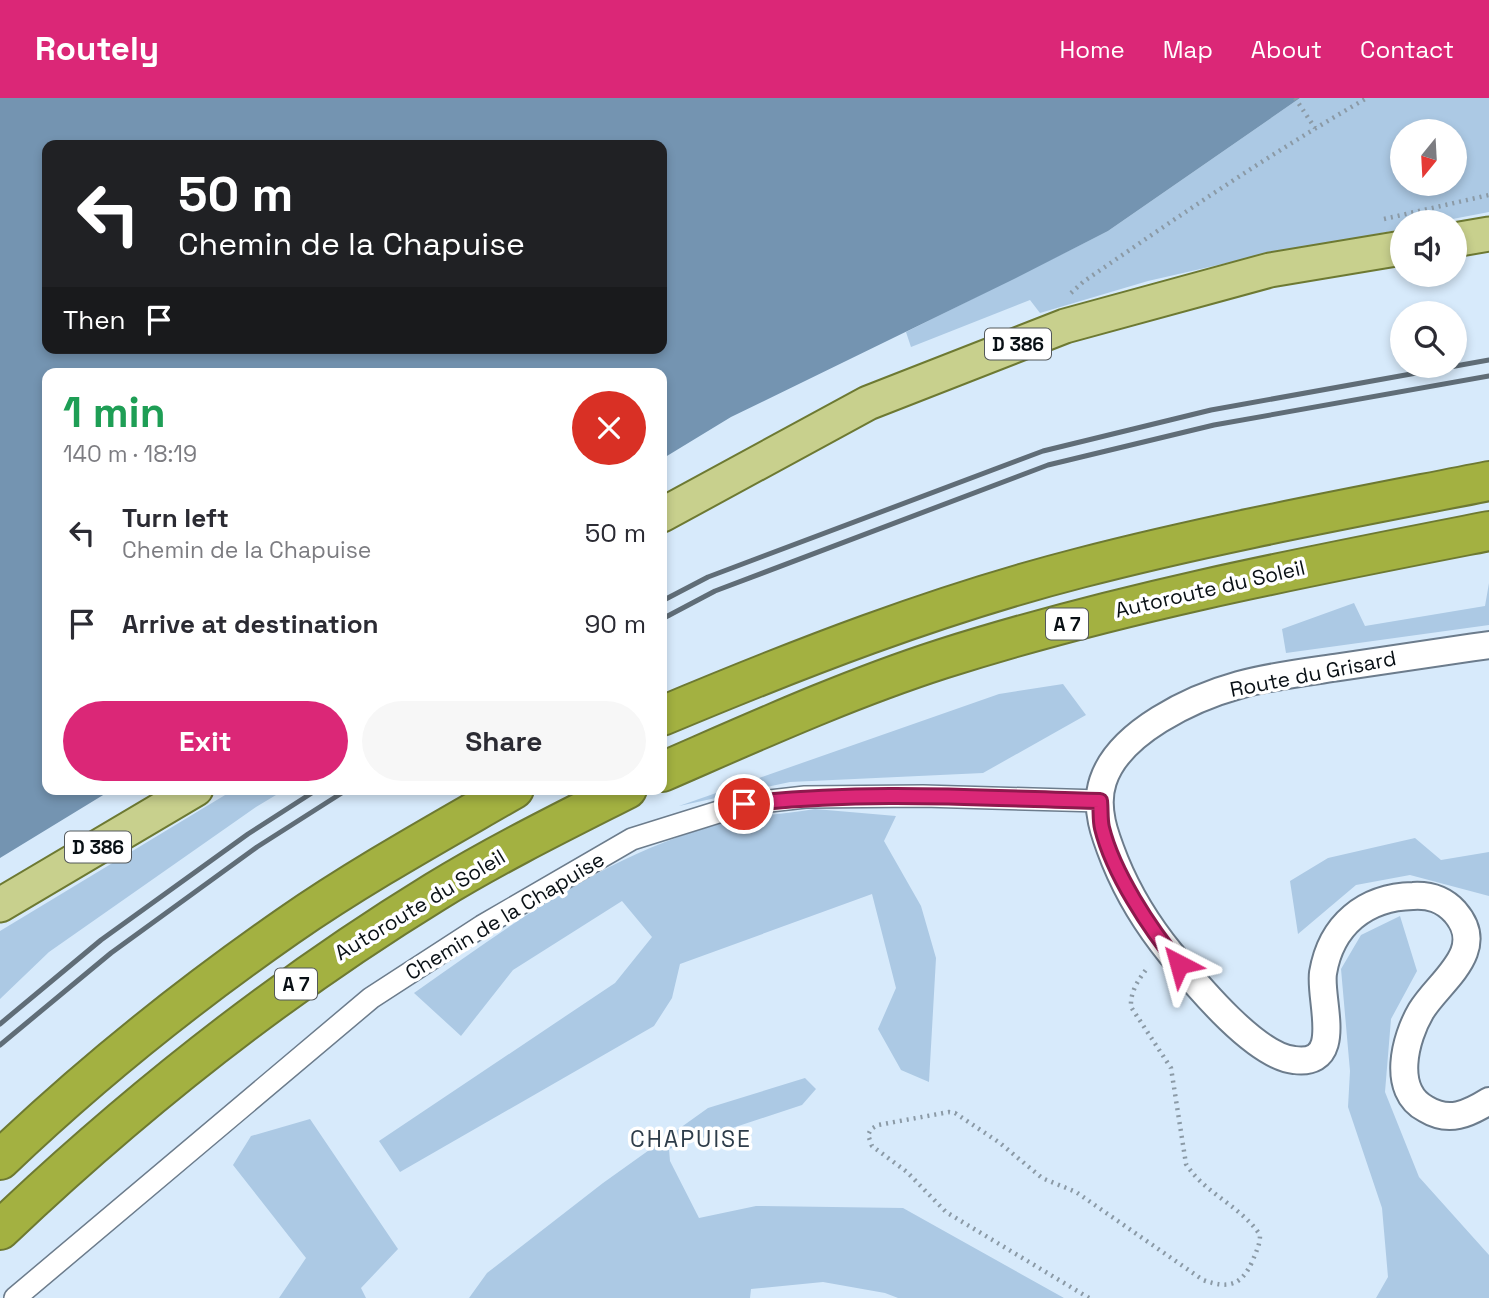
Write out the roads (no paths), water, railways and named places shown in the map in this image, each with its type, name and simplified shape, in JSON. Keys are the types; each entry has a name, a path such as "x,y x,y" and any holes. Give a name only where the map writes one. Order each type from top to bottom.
{"highway":[{"name":"A 7","path":"667,714 787,663 917,617 1078,568 1192,541 1489,481"},
{"name":"Autoroute du Soleil","path":"667,770 814,706 941,660 1093,616 1207,588 1489,531"},
{"name":"A 7","path":"0,1160 44,1118 168,1014 289,926 411,848 504,795"},
{"name":"Autoroute du Soleil","path":"0,1230 76,1158 206,1049 321,966 436,891 615,795"}],"main road":[{"path":"1467,238 1489,234"},
{"name":"D 386","path":"667,512 868,403 1065,326 1270,270 1390,250"},
{"name":"D 386","path":"0,905 186,795"}],"street":[{"name":"Route du Grisard","path":"1489,645 1238,685 1195,701 1166,716 1132,739 1116,757 1103,781 1100,801 1102,827 1121,876 1164,945 1210,1001 1253,1040 1284,1058 1296,1061 1309,1059 1317,1056 1323,1048 1326,1039 1322,976 1330,949 1344,924 1368,904 1397,896 1428,895 1448,904 1462,919 1466,949 1460,963 1422,1009 1411,1032 1405,1065 1405,1084 1414,1100 1424,1109 1454,1118 1489,1101"},
{"name":"Chemin de la Chapuise","path":"15,1298 372,998 482,926 632,839 744,804 805,797 923,796 1100,801"}],"railway":[{"path":"667,598 708,577 1043,451 1211,410 1489,360"},
{"path":"667,616 715,591 1048,465 1214,425 1489,376"},
{"path":"0,1024 101,940 248,834 309,795"},
{"path":"0,1045 111,953 257,847 339,795"}],"district":[{"name":"CHAPUISE","path":"691,1139"}]}
